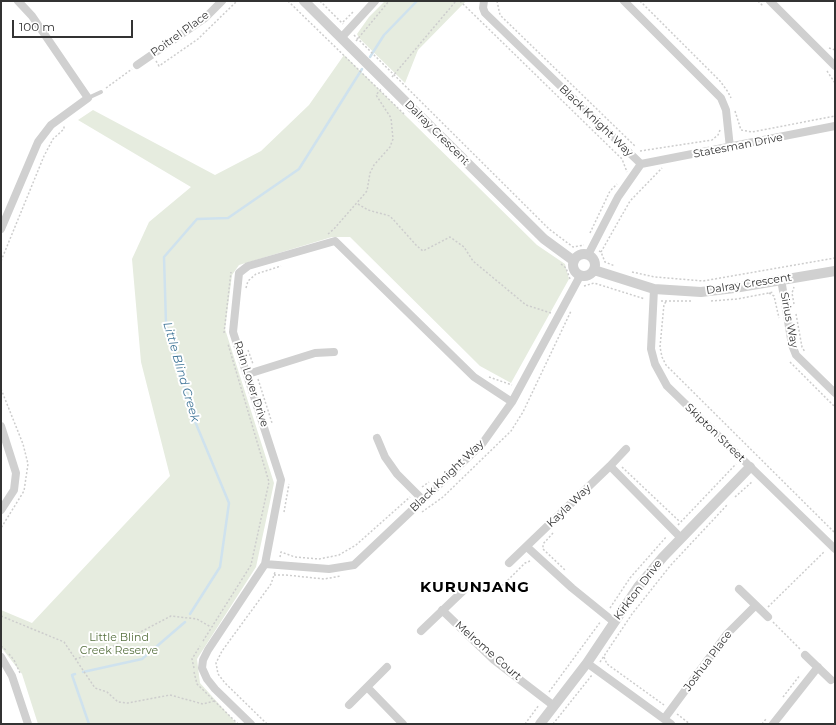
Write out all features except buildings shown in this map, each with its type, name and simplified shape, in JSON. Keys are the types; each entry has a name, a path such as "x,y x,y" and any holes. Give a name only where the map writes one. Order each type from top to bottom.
{"street":[{"path":"1,229 38,142 51,125 88,98 32,16 18,1"},
{"name":"Poitrel Place","path":"137,65 205,18 222,1"},
{"name":"Dalray Crescent","path":"304,1 341,38 347,51 383,87 544,239 574,261"},
{"path":"341,38 374,1"},
{"name":"Black Knight Way","path":"484,1 483,8 485,13 641,164 618,197 590,251"},
{"path":"624,1 721,98 726,110 730,148"},
{"path":"770,1 835,66"},
{"name":"Statesman Drive","path":"641,164 730,148 835,126"},
{"name":"Rain Lover Drive","path":"251,724 207,680 202,668 202,664 208,650 265,564 281,480 234,332 240,273 248,266 335,241 474,377 508,400"},
{"path":"590,251 594,260 594,270 590,275 578,279 573,268 574,261 578,256 590,251"},
{"name":"Dalray Crescent","path":"594,270 654,289 701,292 734,288 835,270"},
{"name":"Black Knight Way","path":"265,564 329,569 354,565 482,444 578,279"},
{"name":"Sirius Way","path":"781,279 794,350 796,354 835,393"},
{"name":"Skipton Street","path":"654,289 651,349 655,364 664,381 831,549"},
{"path":"248,374 315,353 334,352"},
{"path":"1,426 16,472 14,490 1,510"},
{"path":"377,438 385,457 398,474 423,500"},
{"name":"Kayla Way","path":"509,563 613,469 626,449"},
{"name":"Kirkton Drive","path":"540,724 587,663 638,587 681,538 750,467"},
{"path":"613,469 681,538"},
{"path":"527,547 614,622"},
{"path":"421,631 465,589"},
{"path":"739,589 768,617"},
{"name":"Joshua Place","path":"667,722 671,710 727,634 755,606"},
{"name":"Melrome Court","path":"442,610 494,660 554,706"},
{"path":"805,655 831,680"},
{"path":"1,657 12,676 28,724"},
{"path":"587,663 667,722"},
{"path":"349,705 387,667"},
{"path":"773,724 818,667"},
{"path":"367,687 403,724"}],"lane":[{"path":"88,98 101,92"}],"path":[{"path":"288,1 361,72 383,87 408,118"},
{"path":"347,51 389,1"},
{"path":"328,234 357,204 367,191 374,165 390,147 393,139 391,118 376,95 456,1"},
{"path":"460,1 622,159 627,172 624,175"},
{"path":"498,1 500,15 640,151 645,152 712,140 718,135 720,130"},
{"path":"640,1 720,81 728,92 732,102"},
{"path":"370,51 549,229 573,247 584,244 590,251 601,252"},
{"path":"101,92 137,65"},
{"path":"734,109 741,130 752,132 835,116"},
{"path":"1,261 44,156 52,139 64,129 64,124"},
{"path":"601,252 630,201 664,166"},
{"path":"587,238 610,191 618,183"},
{"path":"357,204 368,210 390,216 423,251 450,236 464,247 473,261 526,305 551,313 548,319"},
{"path":"601,252 605,262 616,267"},
{"path":"629,271 655,277 703,281 835,258"},
{"path":"560,263 566,268 569,279 578,279 583,286 594,283 643,299 698,301"},
{"path":"234,268 230,273 223,330 269,482 251,565 192,659 196,684 238,724"},
{"path":"706,301 737,299 794,287 792,294 794,305"},
{"path":"667,301 664,304 660,347 662,357 666,365 835,533"},
{"path":"795,310 802,347 806,353"},
{"path":"508,400 515,380"},
{"path":"613,469 623,466 678,520 683,521"},
{"path":"734,498 755,479"},
{"path":"267,724 225,683 218,674 216,663 222,651 271,584 281,552 295,557 319,559 339,556 356,545 432,480"},
{"path":"553,724 597,670 632,614 670,566 729,503"},
{"path":"555,530 544,544 543,549 566,571 561,577"},
{"path":"805,655 768,617 766,609 831,549"},
{"path":"502,586 525,563 534,560"},
{"path":"1,616 64,642 95,688 107,692 115,700 122,704 170,695 203,704 214,701"},
{"path":"75,659 104,651 171,616 197,619 212,628"},
{"path":"598,616 600,622"},
{"path":"604,657 607,664 690,724"}],"green space":[{"path":"385,1 466,1 418,50 405,83 359,38 357,34 369,17"},
{"name":"Little Blind Creek Reserve","path":"344,55 537,245 565,264 569,279 511,383 480,366 350,237 332,237 239,265 232,275 225,329 274,483 256,567 197,659 200,683 237,724 38,724 22,674 1,647 1,610 32,623 170,476 141,362 132,259 149,222 191,187 78,120 93,110 215,175 261,151 309,105"}],"waterway":[{"name":"Little Blind Creek","path":"370,57 384,35 417,1"},
{"name":"Little Blind Creek","path":"190,614 220,567 229,503 194,419 166,324 164,257 197,219 228,218 299,169 362,69"},
{"name":"Little Blind Creek","path":"83,672 142,659 185,622"},
{"name":"Little Blind Creek","path":"75,674 72,675 89,724"}],"district":[{"name":"KURUNJANG","path":"475,588"}]}
